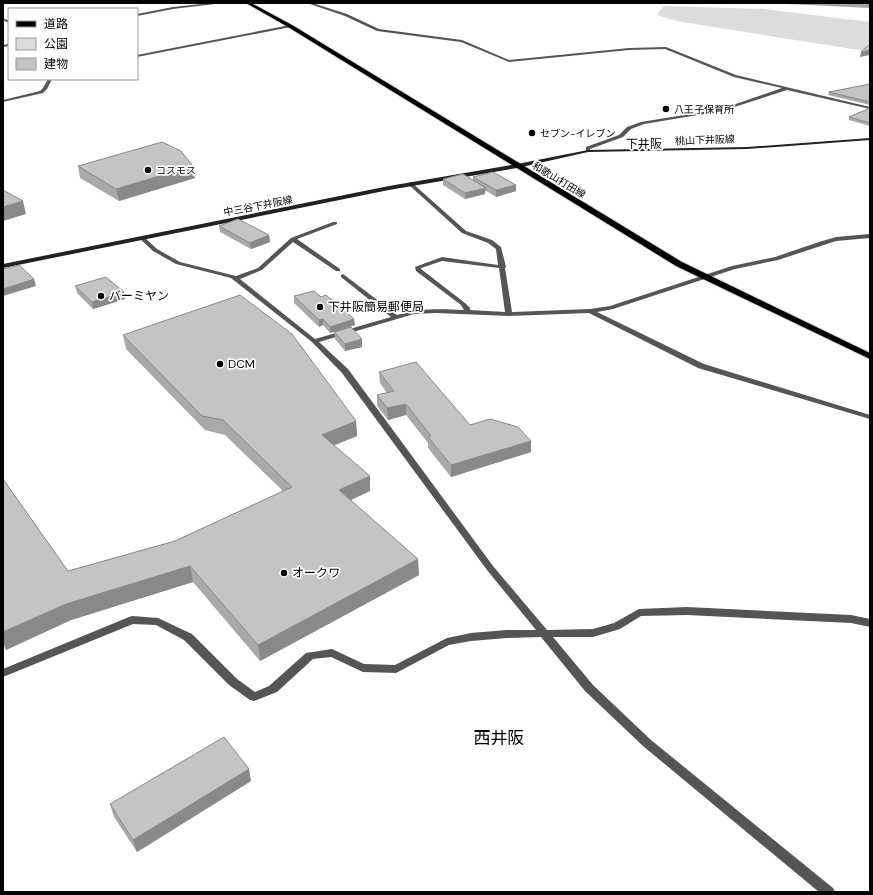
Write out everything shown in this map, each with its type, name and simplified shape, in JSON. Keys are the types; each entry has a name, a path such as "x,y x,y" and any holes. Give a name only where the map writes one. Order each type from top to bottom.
{"main road":[{"name":"和歌山打田線","path":"248,3 290,26 679,264 870,356"},
{"name":"桃山下井阪線","path":"517,166 588,151 747,148 870,139"},
{"name":"中三谷下井阪線","path":"3,266 411,184 517,166"}],"street":[{"path":"138,15 173,8 221,3"},
{"path":"309,3 346,15 378,30 462,41 509,61 629,49 666,48 735,76 870,108"},
{"path":"138,56 290,26"},
{"path":"3,101 41,92 45,89 50,80"},
{"path":"588,151 588,148 621,136 629,128 643,123 722,110 786,89"},
{"path":"411,184 464,232 469,235 485,238 499,248 509,314"},
{"path":"235,279 260,269 293,239 335,223"},
{"path":"314,341 414,312 436,311 509,314 590,311 611,308 706,278 734,267 776,259 836,239 870,236"},
{"path":"142,238 155,250 178,263 235,279 314,341 345,371 490,568 589,688 648,743 829,892"},
{"path":"293,239 338,270"},
{"path":"466,313 467,308 463,304 418,270 418,267 442,259 503,267"},
{"path":"343,276 396,317"},
{"path":"590,311 701,366 870,417"},
{"path":"3,673 132,620 158,622 188,637 233,682 254,697 273,689 310,656 332,653 363,668 396,668 447,642 471,637 507,634 593,633 617,626 639,613 687,611 851,619 870,623"}],"green space":[{"path":"664,6 764,9 870,22 870,46 865,51 676,21 657,15"}],"shaded area":[{"path":"766,3 870,3 870,8"}],"building":[{"path":"870,44 870,50 861,52"},
{"path":"870,84 870,102 829,92"},
{"path":"870,108 870,123 849,117"},
{"path":"162,142 181,151 193,166 116,189 78,166"},
{"path":"493,172 516,185 496,190 473,177"},
{"path":"463,174 486,188 465,193 443,179"},
{"path":"3,190 23,201 3,207"},
{"path":"238,219 269,235 250,243 219,226"},
{"path":"19,265 34,279 3,289 3,269"},
{"path":"106,277 124,292 92,302 75,286"},
{"path":"314,291 321,297 326,295 354,319 330,327 323,319 319,320 294,296"},
{"path":"240,295 292,334 356,421 322,435 370,476 339,490 418,559 258,645 190,566 66,604 3,632 3,479 68,571 175,541 292,487 223,420 202,416 123,335"},
{"path":"351,327 362,339 345,344 334,332"},
{"path":"416,362 470,425 490,419 518,427 531,441 451,465 428,437 431,436 406,404 387,408 377,395 394,391 379,372"},
{"path":"224,737 249,769 133,840 110,804"}],"place":[{"name":"八王子保育所","path":"666,109"},
{"name":"セブン-イレブン","path":"532,133"},
{"name":"コスモス","path":"148,170"},
{"name":"バーミヤン","path":"101,296"},
{"name":"下井阪簡易郵便局","path":"320,307"},
{"name":"DCM","path":"220,364"},
{"name":"オークワ","path":"284,573"}],"district":[{"name":"下井阪","path":"644,144"},
{"name":"西井阪","path":"499,738"}]}
